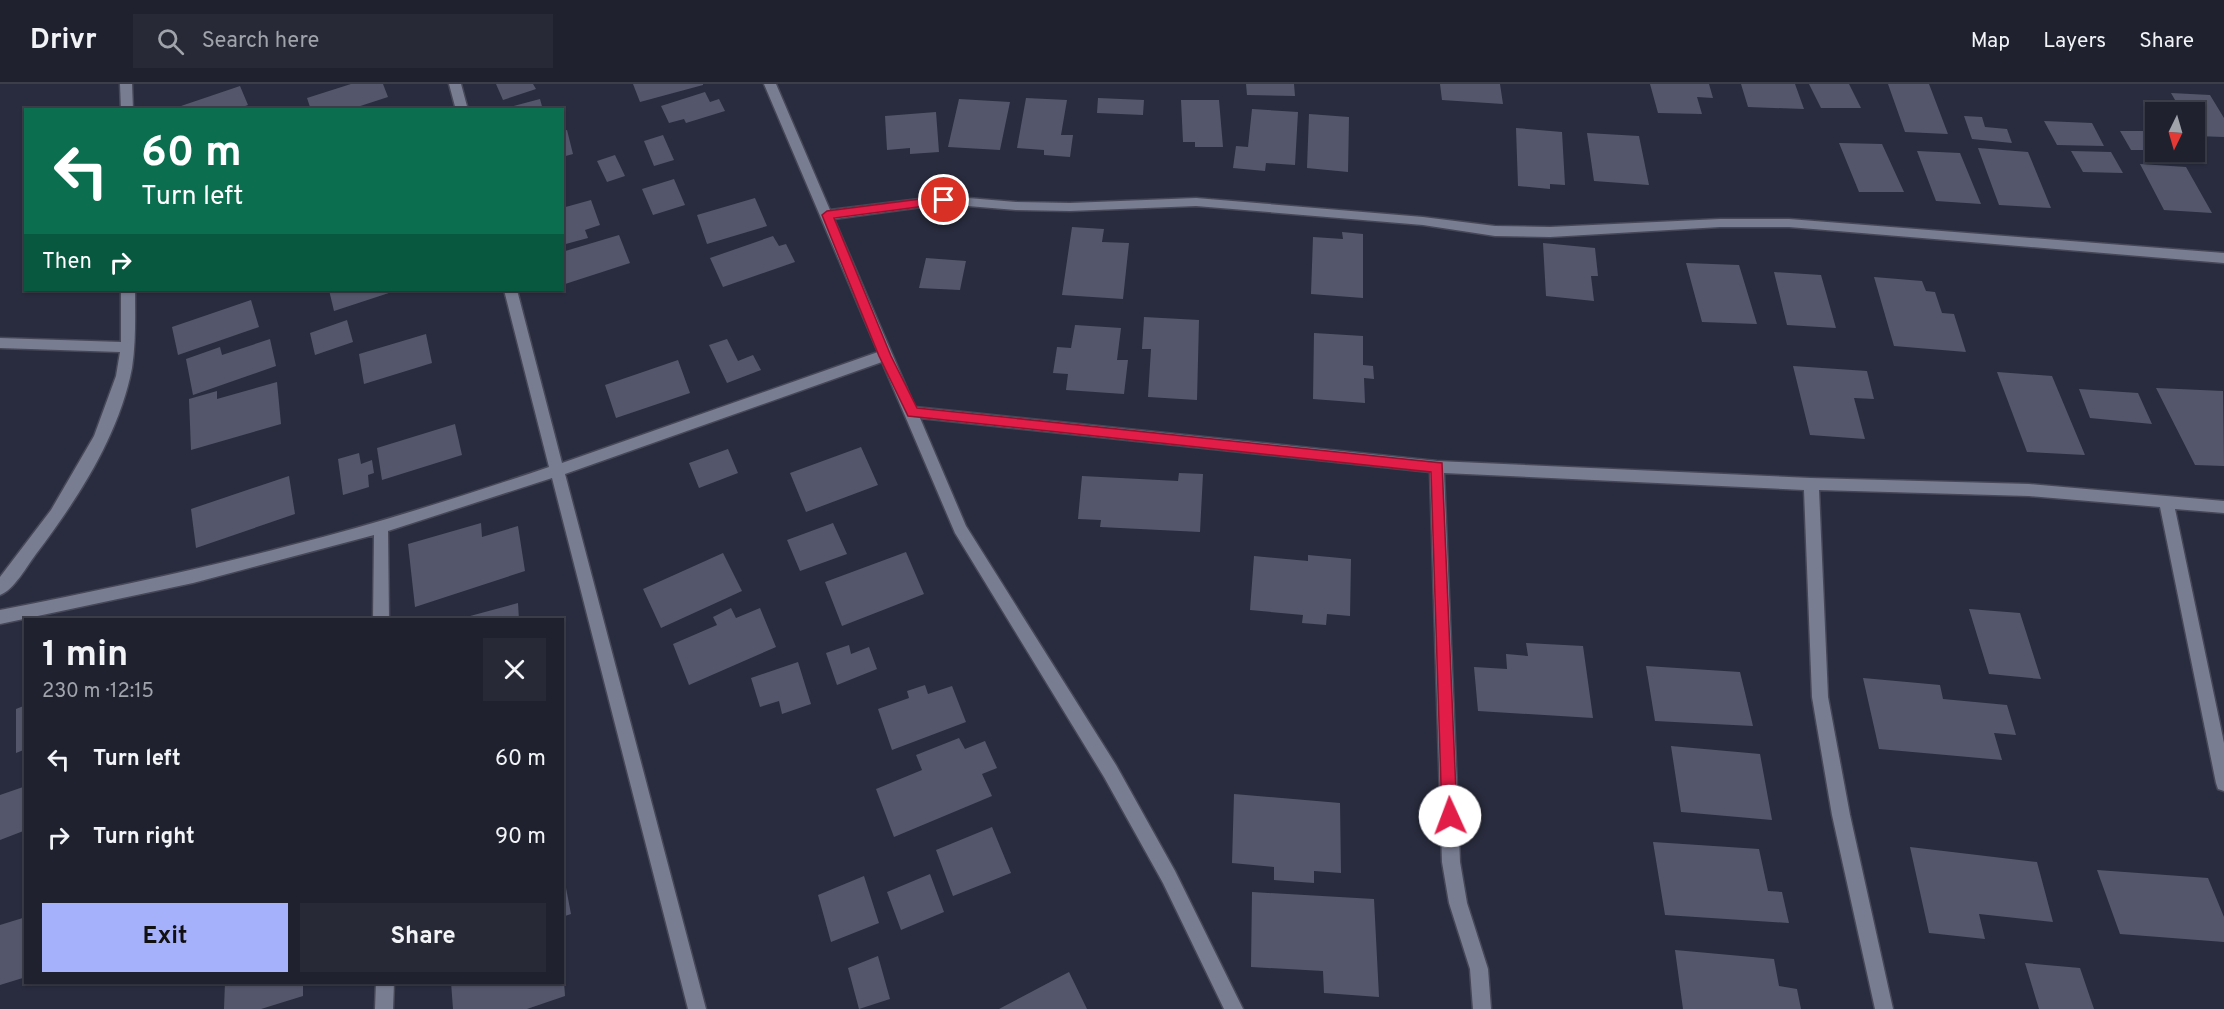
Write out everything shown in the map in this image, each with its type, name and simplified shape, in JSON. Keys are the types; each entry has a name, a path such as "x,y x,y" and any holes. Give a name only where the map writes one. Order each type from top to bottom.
{"street":[{"path":"126,84 127,108"},
{"path":"455,84 461,108"},
{"path":"770,84 885,356 913,412 960,529 1110,771 1170,877 1234,1009"},
{"path":"827,215 944,200 1016,206 1070,207 1196,202 1423,221 1495,231 1550,232 1720,223 1789,223 2224,258"},
{"path":"0,588 64,505 94,456 123,374 128,291"},
{"path":"510,291 697,1009"},
{"path":"0,343 126,347"},
{"path":"0,617 139,589 381,527 559,472 885,356"},
{"path":"913,412 1437,467 1811,484 2029,490 2224,507"},
{"path":"1437,467 1451,862 1458,903 1479,969 1482,1009"},
{"path":"1811,484 1820,697 1841,815 1884,1009"},
{"path":"2166,501 2224,783"},
{"path":"381,527 381,618"},
{"path":"384,1009 385,984"}],"building":[{"path":"351,84 383,84 388,97 354,108 310,108 307,98"},
{"path":"496,84 533,84 536,89 503,100"},
{"path":"633,84 703,84 703,85 640,102"},
{"path":"1246,84 1294,84 1295,96 1247,95"},
{"path":"1440,84 1500,84 1503,104 1442,100"},
{"path":"1650,84 1709,84 1713,98 1697,97 1702,114 1658,113"},
{"path":"1741,84 1795,84 1804,109 1748,107"},
{"path":"1809,84 1849,84 1861,108 1821,108"},
{"path":"1888,84 1929,84 1948,134 1905,132"},
{"path":"240,86 248,105 240,108 182,108 181,106"},
{"path":"705,92 710,102 719,99 725,111 686,123 684,119 669,123 661,106"},
{"path":"2171,93 2210,95 2224,118 2224,137 2205,136 2205,102 2176,102"},
{"path":"1026,98 1067,100 1061,135 1073,135 1070,157 1044,155 1044,150 1017,148"},
{"path":"1098,98 1144,100 1143,115 1097,113"},
{"path":"540,99 542,108 506,108"},
{"path":"959,99 1010,102 1000,150 948,147"},
{"path":"1181,100 1219,100 1223,147 1195,147 1195,142 1183,142"},
{"path":"1252,109 1298,112 1295,165 1266,163 1265,171 1233,168 1236,146 1248,147"},
{"path":"936,112 939,152 910,154 910,148 887,150 885,116"},
{"path":"1309,114 1349,117 1348,172 1307,168"},
{"path":"1964,116 1982,117 1985,127 2007,129 2012,143 1972,139"},
{"path":"2044,121 2092,123 2104,146 2057,145"},
{"path":"1516,128 1562,132 1565,185 1550,184 1550,189 1518,186"},
{"path":"567,130 573,154 564,156 564,131"},
{"path":"2120,131 2145,131 2145,150 2131,150"},
{"path":"1587,133 1639,136 1649,185 1594,181"},
{"path":"663,135 674,160 654,166 644,141"},
{"path":"1839,143 1882,144 1904,192 1859,192"},
{"path":"1978,148 2028,152 2051,208 1999,205"},
{"path":"1917,151 1960,153 1981,204 1936,201"},
{"path":"2071,151 2111,152 2123,173 2083,172"},
{"path":"615,155 625,176 607,182 597,161"},
{"path":"2140,164 2186,167 2212,213 2164,210"},
{"path":"674,179 685,205 653,215 642,189"},
{"path":"755,198 767,226 707,244 697,215"},
{"path":"591,200 600,225 585,230 588,238 564,244 564,207"},
{"path":"1072,227 1104,229 1102,242 1129,243 1123,299 1062,295"},
{"path":"1342,232 1363,234 1363,298 1311,294 1313,237 1343,239"},
{"path":"619,235 630,263 564,284 564,251"},
{"path":"773,236 779,246 786,244 795,262 723,287 710,258"},
{"path":"1543,243 1595,248 1598,276 1591,276 1594,301 1546,296"},
{"path":"926,258 966,261 960,290 919,288"},
{"path":"1686,263 1739,265 1757,324 1702,322"},
{"path":"1774,272 1821,275 1836,328 1787,325"},
{"path":"1874,277 1922,281 1926,291 1935,292 1942,313 1954,314 1966,352 1894,346"},
{"path":"329,291 395,291 334,311"},
{"path":"251,300 259,327 178,355 172,327"},
{"path":"1144,317 1199,320 1197,400 1148,397 1151,349 1142,349"},
{"path":"347,320 353,342 315,355 310,333"},
{"path":"1075,325 1121,328 1117,360 1128,360 1124,394 1066,390 1068,374 1053,373 1057,347 1071,348"},
{"path":"1314,333 1363,336 1363,365 1373,366 1374,379 1364,378 1365,403 1313,399"},
{"path":"426,334 432,363 364,384 359,354"},
{"path":"270,339 276,366 193,395 186,359 220,347 222,355"},
{"path":"727,339 738,361 753,355 761,370 727,383 709,345"},
{"path":"678,360 690,393 616,418 605,385"},
{"path":"1793,366 1867,371 1874,399 1854,398 1865,439 1810,435"},
{"path":"1997,372 2052,376 2085,455 2027,452"},
{"path":"277,382 281,424 191,450 189,399 217,391 217,399"},
{"path":"2156,388 2223,391 2224,466 2195,465"},
{"path":"2079,389 2138,393 2152,424 2090,418"},
{"path":"455,424 462,455 382,480 377,448"},
{"path":"861,447 878,485 806,512 790,473"},
{"path":"728,449 738,473 699,488 689,463"},
{"path":"359,453 361,464 372,460 374,473 368,475 369,487 343,495 338,459"},
{"path":"1179,473 1203,474 1200,532 1100,527 1101,520 1078,519 1082,476 1178,481"},
{"path":"289,476 295,514 196,548 191,509"},
{"path":"481,523 482,537 518,526 525,571 415,607 408,544"},
{"path":"833,523 847,554 800,571 787,540"},
{"path":"906,552 924,594 842,626 825,582"},
{"path":"723,553 742,591 661,628 643,589"},
{"path":"1308,555 1351,559 1350,616 1327,614 1326,625 1302,623 1303,615 1250,610 1254,556 1308,561"},
{"path":"518,603 519,618 463,618"},
{"path":"731,608 736,618 760,608 776,647 689,685 673,644 717,625 713,617"},
{"path":"1969,609 2020,613 2041,679 1989,674"},
{"path":"1526,643 1583,646 1593,718 1478,711 1474,667 1507,669 1506,654 1528,656"},
{"path":"849,645 851,654 869,647 877,669 837,685 826,653"},
{"path":"798,662 811,704 782,714 779,701 760,707 751,678"},
{"path":"1646,666 1740,672 1753,726 1655,721"},
{"path":"1863,678 1940,685 1943,699 2007,705 2016,735 1994,733 2002,760 1879,749"},
{"path":"925,685 928,694 952,686 966,722 892,750 878,709 909,698 907,691"},
{"path":"24,706 24,750 16,753 16,709"},
{"path":"959,738 965,749 985,741 997,768 982,774 992,796 894,837 876,789 922,770 916,755"},
{"path":"1671,746 1760,754 1772,820 1681,812"},
{"path":"24,787 24,831 0,840 0,795"},
{"path":"1234,794 1340,803 1341,873 1314,871 1314,883 1274,880 1274,867 1232,863"},
{"path":"992,827 1011,873 953,896 936,850"},
{"path":"1653,842 1759,849 1768,891 1782,892 1789,923 1665,915"},
{"path":"1910,847 2037,862 2053,922 1979,914 1985,939 1929,933"},
{"path":"2097,870 2208,878 2224,917 2224,942 2120,934"},
{"path":"930,874 944,912 901,930 887,892"},
{"path":"864,876 879,923 831,942 818,895"},
{"path":"564,877 571,914 564,916"},
{"path":"1252,892 1374,899 1379,997 1324,993 1323,971 1251,967"},
{"path":"24,918 24,978 0,985 0,925"},
{"path":"1675,950 1774,959 1779,986 1797,989 1801,1009 1683,1009"},
{"path":"878,956 890,999 859,1009 848,968"},
{"path":"2025,963 2080,968 2094,1009 2039,1009"},
{"path":"1069,972 1087,1009 999,1009"},
{"path":"564,982 565,996 527,1009 453,1009 451,984 564,984"},
{"path":"225,984 303,984 303,996 261,1009 224,1009"}],"route":[{"path":"944,200 827,215 885,356 913,412 1437,467 1450,816"}]}
